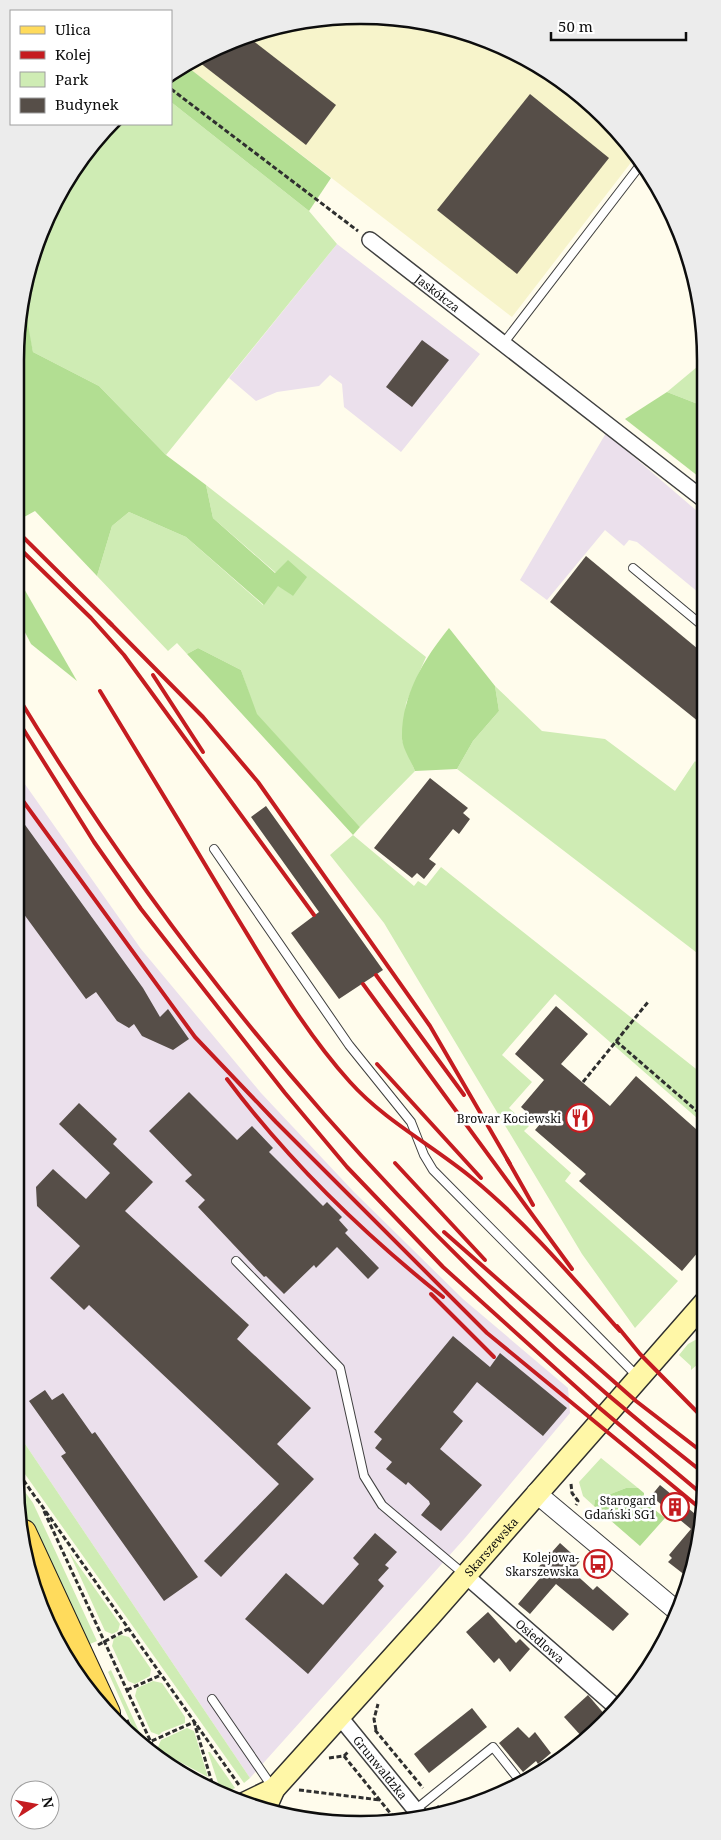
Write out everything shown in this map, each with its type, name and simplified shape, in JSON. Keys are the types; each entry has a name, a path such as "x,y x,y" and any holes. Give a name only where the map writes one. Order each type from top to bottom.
{"main road":[{"name":"Skarszewska","path":"268,1803 274,1789 697,1311"},
{"path":"30,1545 98,1691"},
{"name":"Skarszewska","path":"245,1795 274,1789"}],"street":[{"name":"Jaskółcza","path":"370,240 697,494"},
{"path":"536,1493 672,1607"},
{"name":"Osiedlowa","path":"465,1575 612,1704"},
{"name":"Grunwaldzka","path":"339,1716 417,1811"}],"lane":[{"path":"503,344 637,169"},
{"path":"633,568 697,621"},
{"path":"214,849 358,1057 412,1122 424,1155 433,1170 638,1377"},
{"path":"236,1261 340,1368 364,1476 382,1505 465,1575"},
{"path":"212,1699 274,1789"},
{"path":"423,1810 493,1747 516,1776"}],"path":[{"path":"172,90 370,240"},
{"path":"583,1082 648,1002"},
{"path":"616,1041 697,1111"},
{"path":"24,1480 194,1722 241,1794"},
{"path":"38,1499 151,1744"},
{"path":"94,1648 128,1629"},
{"path":"127,1690 161,1675"},
{"path":"150,1741 194,1722"},
{"path":"194,1722 212,1782"},
{"path":"344,1756 392,1815"},
{"path":"299,1790 380,1800"}],"shaded area":[{"path":"338,24 383,24 448,35 489,49 529,69 566,93 599,122 632,161 512,317 191,70 232,49 273,35"},
{"path":"337,244 480,354 401,452 344,407 342,384 330,375 319,386 277,392 256,401 229,378"},
{"path":"606,433 697,511 697,591 637,542 629,540 624,546 605,530 547,600 520,580"},
{"path":"24,783 141,949 261,1093 354,1192 463,1299 568,1388 570,1413 465,1538 250,1778 24,1442"}],"green space":[{"path":"191,70 331,178 309,211 172,103 172,82"},
{"path":"172,103 309,211 337,244 166,455 99,386 33,352 26,323 30,295 35,273 49,232 69,192 93,155 119,125 172,125"},
{"path":"27,319 33,352 99,386 166,455 206,485 213,518 275,573 288,560 307,577 293,596 278,586 264,605 186,537 129,512 112,526 97,576 35,511 24,517 24,338"},
{"path":"697,367 697,404 667,392"},
{"path":"667,392 697,404 697,475 625,419"},
{"path":"206,485 426,657 406,703 402,740 415,771 360,827 256,714 241,670 198,648 187,654 177,643 168,651 97,576 112,526 129,512 186,537 263,605 278,585 293,596 276,573 213,518"},
{"path":"24,589 77,681 31,644 24,630"},
{"path":"449,628 495,686 499,711 473,741 457,769 415,771 405,751 402,739 405,708 423,665"},
{"path":"198,648 241,670 257,714 360,827 353,835 187,654"},
{"path":"495,686 542,731 605,739 675,791 695,761 697,763 697,953 457,769 473,741 499,711"},
{"path":"353,835 414,886 418,881 426,886 441,867 697,1070 697,1118 555,994 502,1055 532,1082 509,1108 529,1126 524,1131 571,1173 565,1181 678,1281 635,1328 582,1254 384,923 330,855"},
{"path":"697,1339 697,1365 691,1370 691,1366 679,1355 688,1344"},
{"path":"24,1442 250,1778 244,1783 24,1473"},
{"path":"601,1458 638,1488 626,1488 595,1500 594,1506 583,1496 579,1482"},
{"path":"626,1488 638,1488 644,1493 644,1501 665,1518 640,1546 594,1506 595,1500"},
{"path":"24,1490 33,1503 97,1641 90,1644 67,1611 28,1527"},
{"path":"69,1552 120,1624 118,1631 112,1634 105,1631"},
{"path":"121,1635 129,1637 151,1669 150,1676 135,1684 128,1681 112,1646 114,1638"},
{"path":"111,1670 141,1735 133,1729 108,1672"},
{"path":"153,1681 162,1683 185,1717 185,1723 159,1735 151,1732 135,1696 137,1688"},
{"path":"187,1728 194,1731 208,1777 164,1753 158,1747 161,1740"},
{"path":"208,1752 210,1752 235,1788 231,1790 218,1783"}],"building":[{"path":"254,41 336,105 306,145 201,64 232,49"},
{"path":"530,94 609,158 517,274 437,210"},
{"path":"422,340 449,360 412,407 386,387"},
{"path":"586,556 697,648 697,720 550,602"},
{"path":"430,778 468,808 463,813 470,819 459,834 453,829 429,859 436,864 424,879 417,873 412,878 374,848"},
{"path":"266,806 383,970 339,999 291,933 319,912 251,817"},
{"path":"24,823 143,988 160,1017 168,1009 189,1039 173,1050 142,1036 134,1024 129,1028 117,1021 96,992 86,999 24,914"},
{"path":"556,1006 588,1034 561,1064 610,1106 636,1076 697,1130 697,1253 682,1271 579,1181 586,1174 535,1130 540,1124 521,1107 544,1080 515,1054"},
{"path":"189,1092 237,1140 252,1126 273,1148 269,1152 323,1206 327,1202 342,1217 339,1220 348,1230 345,1233 379,1268 368,1279 337,1247 316,1268 314,1265 284,1294 266,1276 264,1277 198,1207 205,1200 185,1181 192,1175 149,1131"},
{"path":"79,1103 117,1139 113,1144 153,1182 125,1211 249,1325 237,1339 311,1408 277,1444 314,1479 221,1577 204,1561 279,1484 89,1305 84,1310 50,1278 80,1246 37,1206 36,1187 53,1169 86,1199 110,1173 59,1124"},
{"path":"453,1336 490,1367 500,1353 567,1408 543,1436 477,1382 453,1412 463,1421 440,1449 482,1485 441,1531 421,1515 430,1504 429,1501 408,1482 406,1485 386,1469 392,1462 375,1448 382,1439 374,1432"},
{"path":"45,1390 52,1400 63,1393 92,1434 95,1432 198,1577 164,1601 61,1456 66,1453 29,1401"},
{"path":"660,1485 695,1514 691,1545 684,1574 668,1562 672,1558 669,1555 691,1529 651,1496"},
{"path":"375,1533 397,1552 385,1565 389,1568 378,1580 384,1586 308,1674 245,1619 286,1573 323,1605 359,1564 353,1558"},
{"path":"560,1543 580,1561 572,1571 593,1590 597,1586 629,1614 613,1631 556,1584 530,1614 518,1604 541,1577 534,1572"},
{"path":"488,1612 516,1643 520,1639 530,1649 510,1672 499,1658 494,1663 466,1632"},
{"path":"588,1695 604,1713 580,1735 564,1717"},
{"path":"472,1708 487,1727 429,1773 414,1754"},
{"path":"518,1727 529,1738 535,1732 551,1753 538,1764 536,1761 523,1772 499,1743"}],"railway":[{"path":"24,538 112,625"},
{"path":"24,553 91,618 124,655 314,915"},
{"path":"108,621 203,717 258,782 430,1026 510,1164"},
{"path":"153,675 203,752"},
{"path":"100,691 272,974 301,1019 333,1062 350,1082 378,1109 457,1166 512,1213 620,1331"},
{"path":"24,706 85,803 161,910 240,1014 325,1115 414,1212 507,1304 604,1392 697,1468"},
{"path":"24,730 94,842 141,909 285,1093 347,1167 443,1267 596,1405 697,1490"},
{"path":"24,802 195,1037 276,1122 487,1333 697,1505"},
{"path":"376,975 464,1095"},
{"path":"363,984 572,1269"},
{"path":"377,1064 481,1178"},
{"path":"227,1079 250,1109 301,1167 384,1248 443,1297"},
{"path":"507,1159 533,1205"},
{"path":"395,1163 485,1260"},
{"path":"444,1232 636,1401 697,1448"},
{"path":"431,1294 494,1357"},
{"path":"617,1326 640,1354 697,1412"}],"place":[{"name":"Browar Kociewski","path":"580,1118"},
{"name":"Starogard Gdański SG1","path":"675,1507"},
{"name":"Kolejowa- Skarszewska","path":"598,1564"}]}
